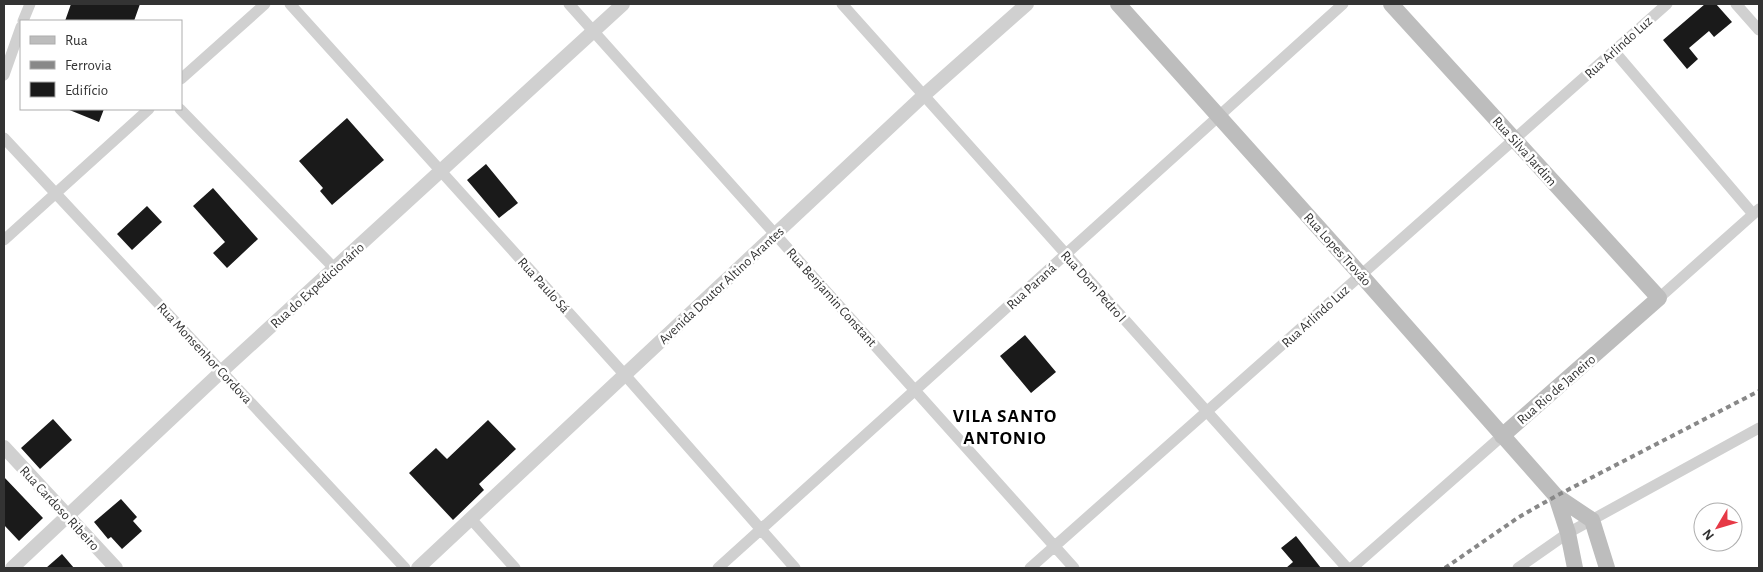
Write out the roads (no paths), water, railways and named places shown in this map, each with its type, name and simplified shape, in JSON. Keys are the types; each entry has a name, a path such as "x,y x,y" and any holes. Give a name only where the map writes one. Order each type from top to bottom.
{"main road":[{"name":"Rua Lopes Trovão","path":"1118,4 1362,275 1556,496"},
{"name":"Rua Silva Jardim","path":"1392,4 1659,298"},
{"name":"Rua Rio de Janeiro","path":"1502,436 1659,298"},
{"path":"1556,496 1592,520 1607,568"},
{"path":"1556,496 1568,533 1575,568"}],"street":[{"path":"23,20 30,4"},
{"path":"182,78 265,4"},
{"name":"Rua Paulo Sá","path":"290,4 625,375 795,568"},
{"name":"Rua Benjamin Constant","path":"569,4 1074,568"},
{"name":"Rua do Expedicionário","path":"12,568 222,371 623,4"},
{"name":"Rua Dom Pedro I","path":"842,4 1347,568"},
{"name":"Avenida Doutor Altino Arantes","path":"418,568 923,96 1027,4"},
{"name":"Rua Paraná","path":"718,568 1343,4"},
{"name":"Rua Arlindo Luz","path":"1030,568 1667,4"},
{"path":"1736,4 1759,30"},
{"path":"4,75 20,30"},
{"path":"1614,51 1756,212"},
{"path":"4,240 147,110"},
{"path":"181,110 335,269"},
{"name":"Rua Monsenhor Cordova","path":"4,138 405,568"},
{"name":"Rua Rio de Janeiro","path":"1659,298 1756,212"},
{"path":"1518,568 1568,533 1759,428"},
{"name":"Rua Rio de Janeiro","path":"1352,568 1502,436"},
{"name":"Rua Cardoso Ribeiro","path":"4,447 116,568"},
{"path":"470,519 515,568"}],"railway":[{"path":"1445,568 1519,517 1556,496 1759,391"}],"district":[{"name":"VILA SANTO ANTONIO","path":"1005,426"}]}
